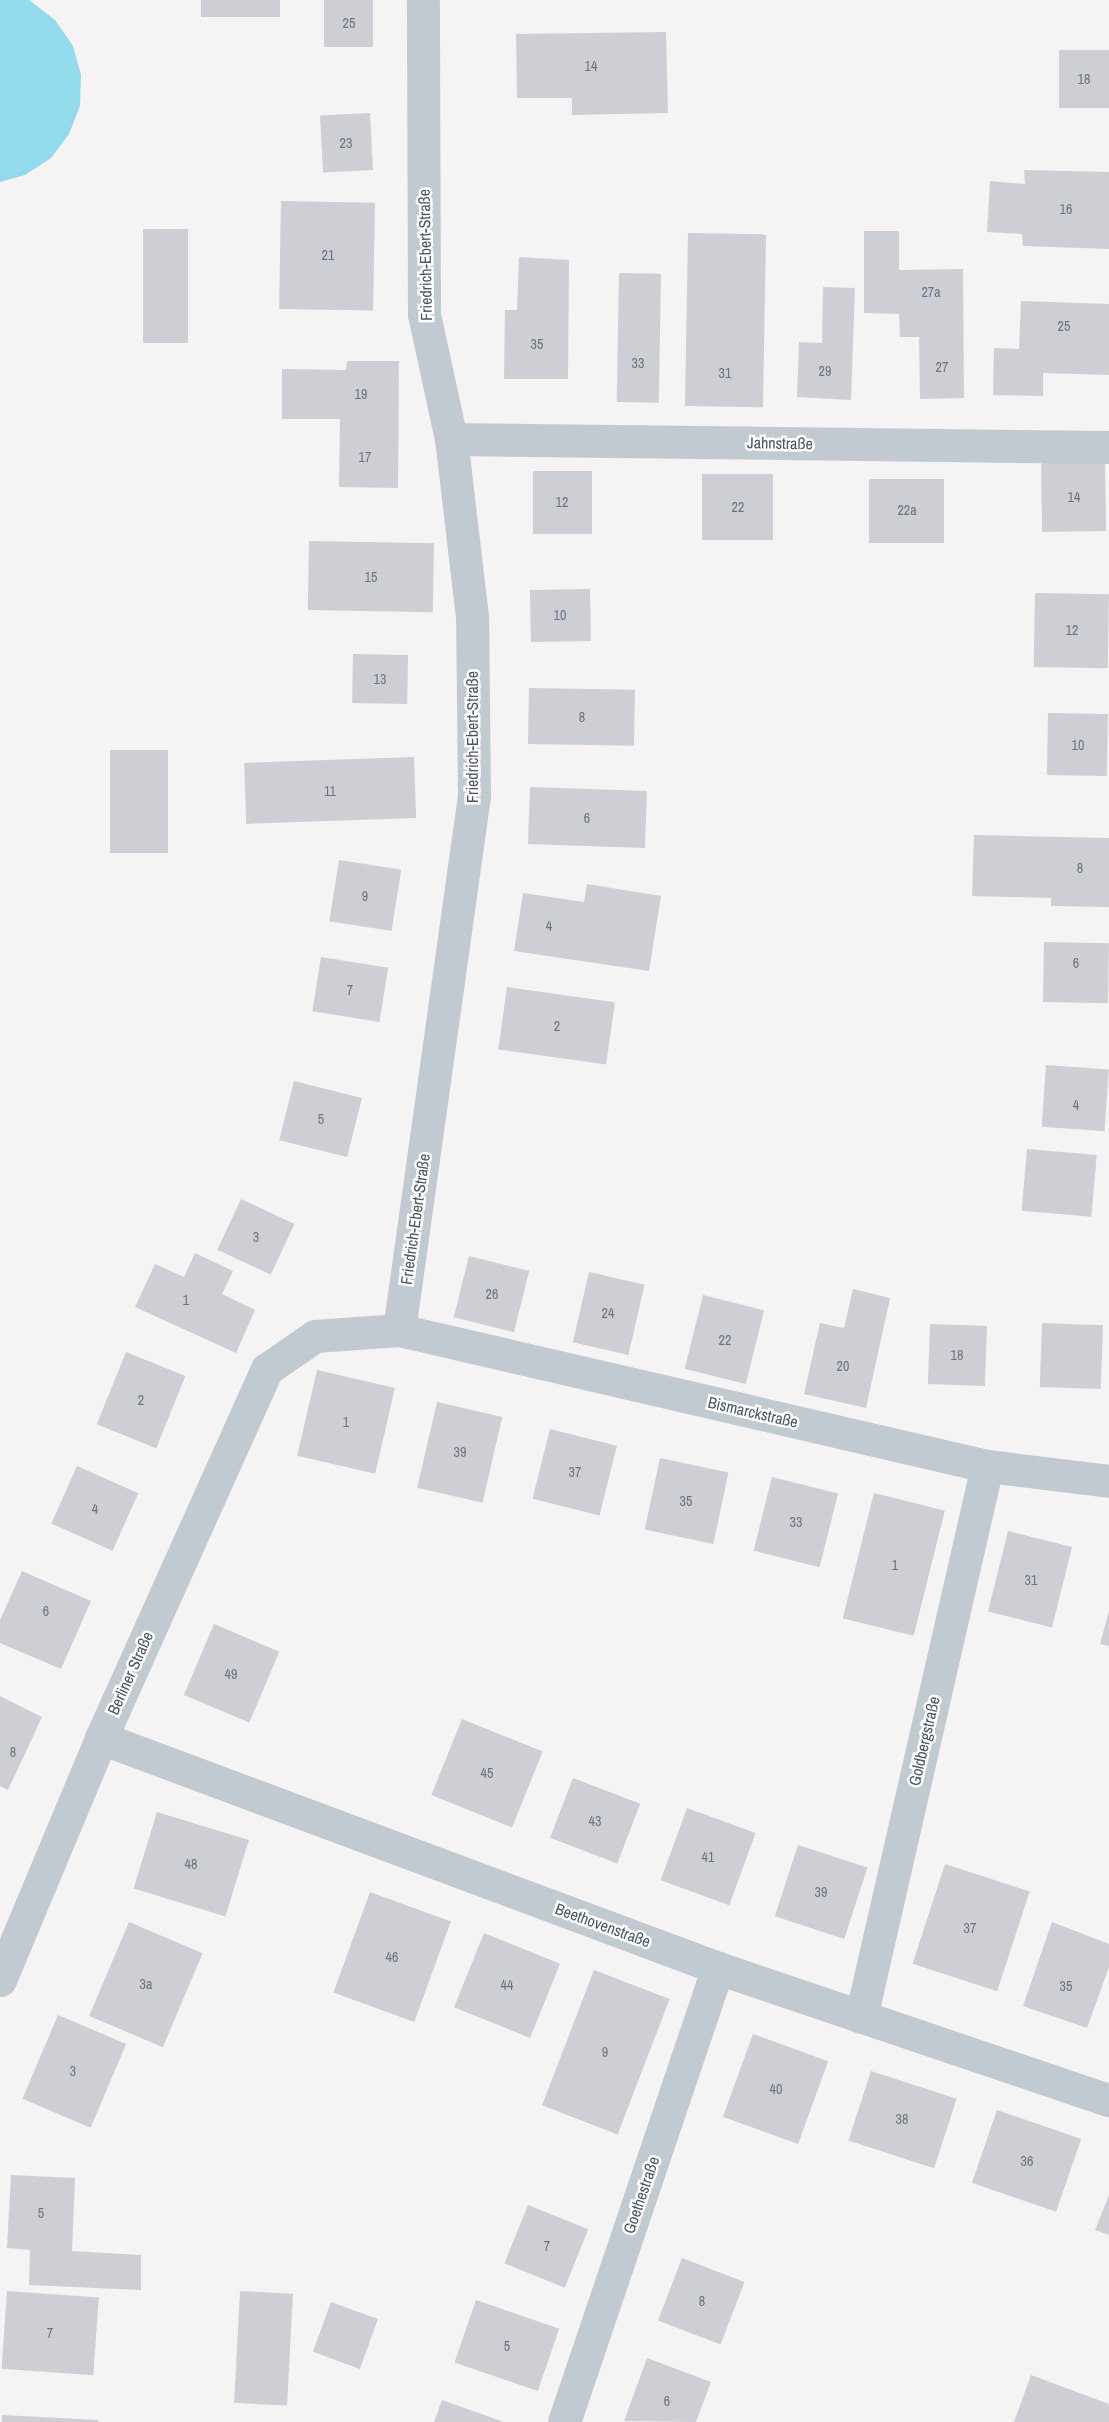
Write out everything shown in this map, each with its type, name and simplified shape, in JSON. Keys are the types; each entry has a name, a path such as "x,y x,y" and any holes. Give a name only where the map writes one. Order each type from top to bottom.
{"street":[{"name":"Friedrich-Ebert-Straße","path":"399,1330 474,796 472,617 451,440 424,314 423,0"},
{"name":"Jahnstraße","path":"451,440 1109,447"},
{"name":"Berliner Straße","path":"0,1980 101,1738 267,1369 315,1336 399,1330"},
{"name":"Bismarckstraße","path":"399,1330 987,1466 1109,1481"},
{"name":"Goldbergstraße","path":"861,2017 987,1466"},
{"name":"Beethovenstraße","path":"101,1738 718,1968 1109,2100"},
{"name":"Goethestraße","path":"564,2422 718,1968"}],"water":[{"path":"0,0 29,0 55,20 73,46 81,75 80,106 69,134 51,158 25,175 0,182"}],"building":[{"path":"201,0 280,0 280,17 201,17"},
{"path":"324,0 373,0 373,47 324,47"},
{"path":"666,32 668,113 572,115 572,98 517,98 516,34"},
{"path":"1059,50 1109,50 1109,108 1059,108"},
{"path":"370,113 373,170 323,173 320,116"},
{"path":"1024,170 1109,172 1109,249 1023,246 1022,234 987,232 990,181 1025,184"},
{"path":"281,201 375,203 373,311 279,309"},
{"path":"143,229 188,229 188,343 143,343"},
{"path":"864,231 899,231 899,270 963,269 964,398 920,399 919,337 900,337 899,314 864,313"},
{"path":"688,233 766,234 763,407 685,406"},
{"path":"519,257 569,260 568,379 504,379 505,310 517,310"},
{"path":"619,273 661,274 659,403 617,402"},
{"path":"823,287 855,288 851,400 797,397 799,342 822,343"},
{"path":"1021,301 1109,304 1109,375 1043,373 1043,396 993,395 994,348 1019,349"},
{"path":"347,361 399,361 398,488 339,487 340,419 282,419 282,369 346,370"},
{"path":"1105,462 1106,531 1042,532 1041,463"},
{"path":"533,471 592,471 592,534 533,534"},
{"path":"702,474 773,474 773,540 702,540"},
{"path":"869,479 944,479 944,543 869,543"},
{"path":"309,541 434,543 433,612 308,610"},
{"path":"590,589 591,641 531,642 530,590"},
{"path":"1035,593 1109,594 1108,668 1034,667"},
{"path":"353,654 408,655 407,704 352,703"},
{"path":"529,688 635,690 634,746 528,744"},
{"path":"1048,713 1108,714 1107,776 1047,775"},
{"path":"110,750 168,750 168,853 110,853"},
{"path":"414,757 416,818 246,824 244,763"},
{"path":"530,787 647,791 645,848 528,844"},
{"path":"974,835 1109,838 1109,907 1051,906 1051,898 972,896"},
{"path":"339,860 401,870 392,931 329,921"},
{"path":"587,884 661,896 649,971 514,951 523,893 584,902"},
{"path":"1044,942 1109,943 1108,1003 1043,1002"},
{"path":"321,957 388,968 380,1022 312,1011"},
{"path":"507,987 615,1002 606,1065 498,1049"},
{"path":"1046,1065 1109,1069 1105,1131 1042,1127"},
{"path":"294,1081 362,1098 347,1157 279,1140"},
{"path":"1027,1149 1097,1155 1091,1217 1022,1211"},
{"path":"241,1199 294,1224 271,1275 217,1250"},
{"path":"195,1253 233,1271 222,1294 255,1310 236,1353 135,1307 155,1264 184,1277"},
{"path":"469,1256 529,1271 514,1332 454,1317"},
{"path":"589,1272 645,1285 628,1355 573,1342"},
{"path":"853,1289 890,1298 866,1408 804,1394 820,1323 844,1328"},
{"path":"703,1295 764,1310 746,1384 685,1369"},
{"path":"1042,1323 1103,1325 1101,1389 1040,1387"},
{"path":"930,1324 987,1326 985,1386 928,1384"},
{"path":"126,1352 185,1376 156,1448 97,1424"},
{"path":"317,1370 395,1388 375,1474 297,1456"},
{"path":"437,1402 502,1417 482,1503 417,1488"},
{"path":"550,1429 617,1446 600,1516 533,1499"},
{"path":"660,1458 728,1473 713,1544 645,1529"},
{"path":"77,1466 138,1493 113,1551 51,1524"},
{"path":"772,1477 838,1493 820,1567 754,1551"},
{"path":"874,1493 945,1511 914,1636 843,1618"},
{"path":"1008,1531 1072,1547 1052,1628 988,1612"},
{"path":"22,1571 91,1601 61,1669 0,1643 0,1620"},
{"path":"1109,1611 1109,1646 1100,1644"},
{"path":"214,1624 279,1652 249,1723 184,1695"},
{"path":"0,1696 42,1717 8,1790 0,1786"},
{"path":"462,1719 543,1752 512,1828 431,1795"},
{"path":"573,1778 640,1804 617,1864 550,1838"},
{"path":"687,1808 756,1833 729,1905 661,1880"},
{"path":"157,1812 249,1840 225,1917 134,1889"},
{"path":"798,1845 867,1868 844,1939 775,1916"},
{"path":"945,1864 1030,1892 997,1991 913,1964"},
{"path":"370,1892 451,1921 414,2022 333,1993"},
{"path":"129,1922 203,1953 163,2047 89,2016"},
{"path":"1052,1922 1109,1944 1109,1967 1087,2028 1023,2006"},
{"path":"484,1933 560,1964 530,2038 454,2007"},
{"path":"594,1970 670,1999 618,2134 542,2105"},
{"path":"58,2015 126,2044 91,2128 22,2099"},
{"path":"753,2034 828,2061 798,2144 723,2117"},
{"path":"871,2071 957,2099 934,2168 848,2140"},
{"path":"997,2110 1081,2139 1056,2212 972,2183"},
{"path":"11,2175 75,2178 72,2251 141,2255 141,2290 29,2285 30,2250 7,2248"},
{"path":"1109,2195 1109,2235 1095,2230"},
{"path":"528,2205 588,2229 565,2288 504,2263"},
{"path":"682,2258 745,2282 721,2345 658,2321"},
{"path":"7,2291 99,2297 93,2375 2,2369"},
{"path":"240,2291 293,2294 287,2406 234,2403"},
{"path":"476,2300 559,2329 538,2391 455,2362"},
{"path":"331,2302 378,2319 360,2369 313,2352"},
{"path":"647,2358 711,2382 696,2422 624,2421"},
{"path":"1031,2375 1109,2404 1109,2422 1014,2422"},
{"path":"442,2400 504,2422 434,2422"},
{"path":"2,2415 98,2420 98,2422 2,2422"}]}
